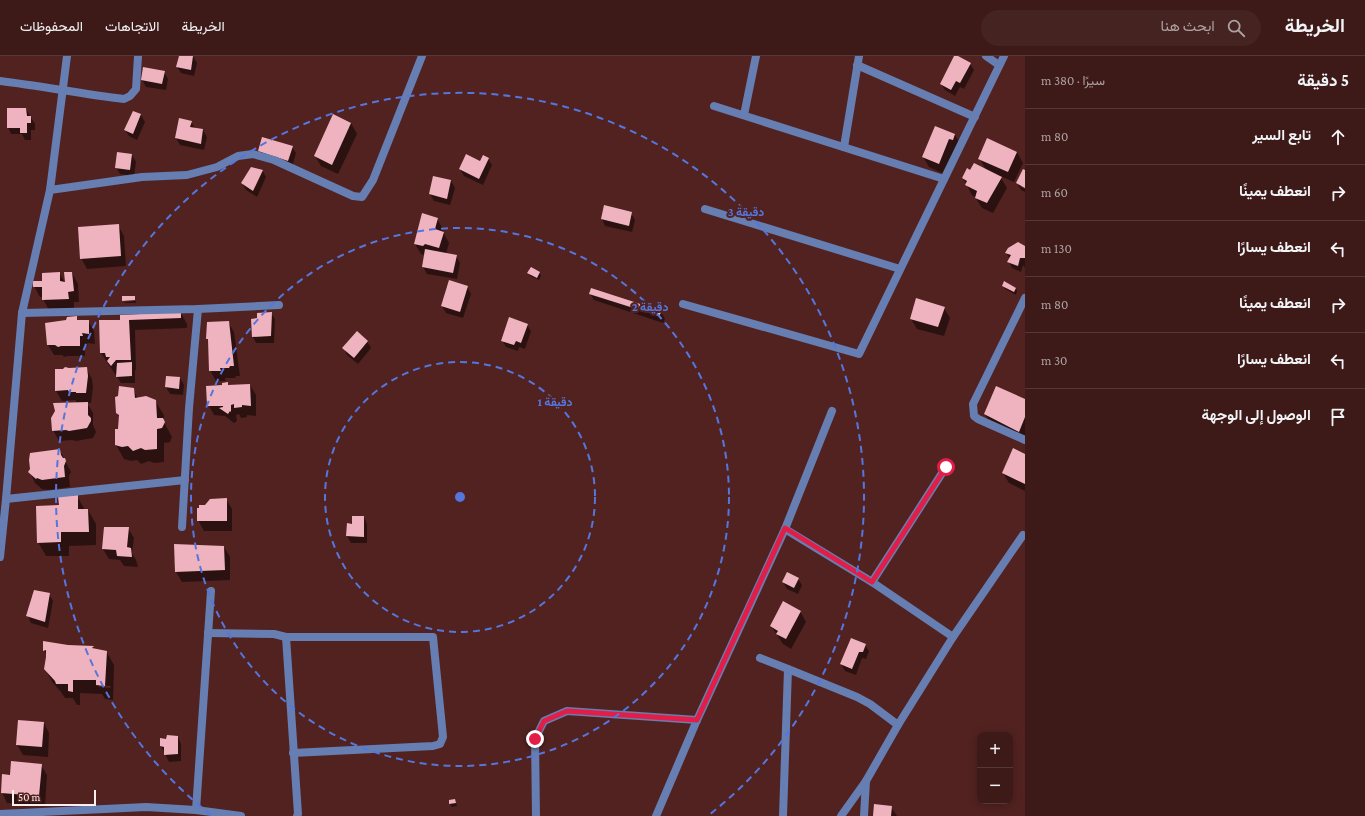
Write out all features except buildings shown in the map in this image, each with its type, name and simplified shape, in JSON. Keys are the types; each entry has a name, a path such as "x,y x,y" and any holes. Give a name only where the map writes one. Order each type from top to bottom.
{"street":[{"path":"0,557 22,314 50,190 67,56"},
{"path":"0,81 124,99 130,96 136,89 138,56"},
{"path":"50,190 142,177 187,175 217,167 238,156 253,154 274,160 352,196 362,197 373,180 422,56"},
{"path":"744,115 756,56"},
{"path":"844,147 859,56"},
{"path":"986,56 999,65"},
{"path":"683,304 859,354 1004,56"},
{"path":"857,65 975,117"},
{"path":"714,106 944,179"},
{"path":"705,209 900,269"},
{"path":"1025,298 973,404 974,416 978,419 1025,440"},
{"path":"22,314 279,306"},
{"path":"182,526 189,408 198,309"},
{"path":"656,816 697,720 785,528 832,411"},
{"path":"872,582 946,467"},
{"path":"6,499 185,480"},
{"path":"785,528 872,582 954,637"},
{"path":"841,816 866,781 898,725 954,637 1023,535"},
{"path":"196,810 211,591"},
{"path":"208,633 274,634 286,637 433,637 443,737 440,744 433,746 293,753"},
{"path":"286,637 297,816"},
{"path":"760,658 857,697 870,704 898,725"},
{"path":"783,816 788,669"},
{"path":"536,816 535,739 544,721 567,711 697,720"},
{"path":"864,816 866,781"},
{"path":"0,814 146,807 196,810 241,816"}],"route":[{"path":"535,739 544,721 567,711 697,720 785,528 872,582 946,467"}]}
